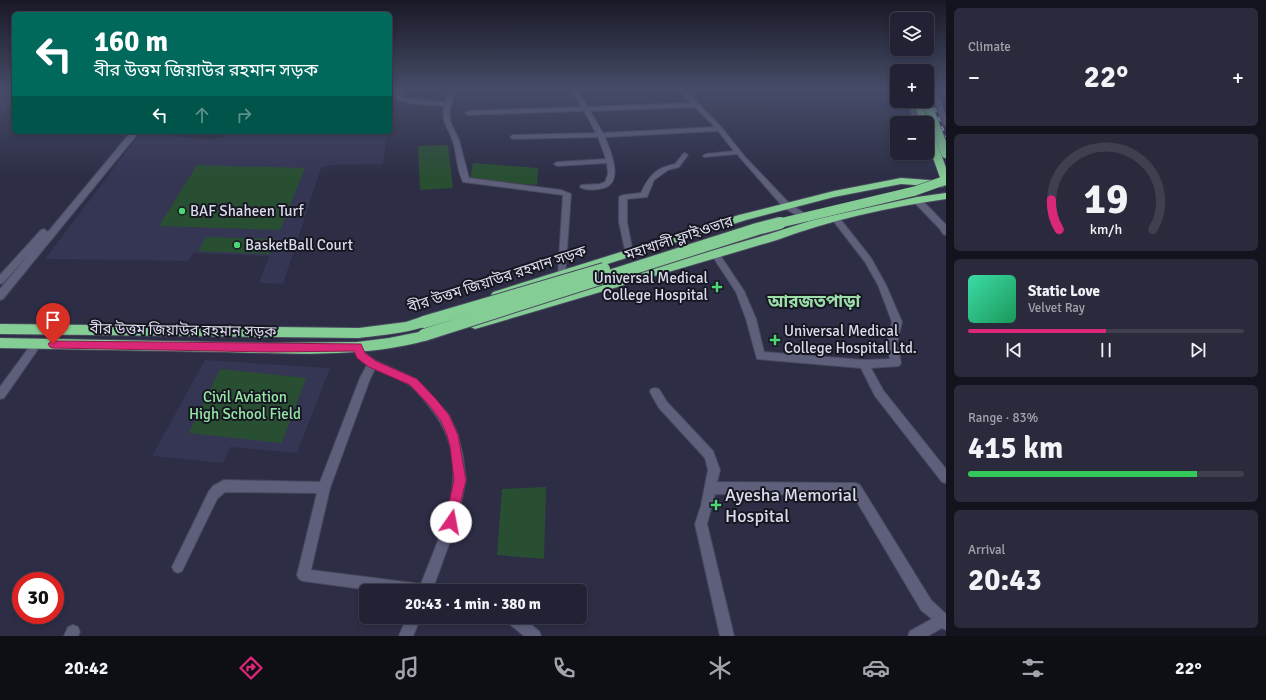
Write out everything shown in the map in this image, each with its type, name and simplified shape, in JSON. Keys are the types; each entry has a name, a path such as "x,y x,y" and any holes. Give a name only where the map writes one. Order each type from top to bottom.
{"highway":[{"path":"933,119 946,154"},
{"path":"934,148 946,182"},
{"name":"মহাখালী ফ্লাইওভার","path":"424,328 789,213 914,184 930,179 946,171"},
{"name":"বীর উত্তম জিয়াউর রহমান সড়ক","path":"0,343 270,348 358,347 389,343 424,328 442,313 743,217 834,194 901,181 946,182"},
{"name":"মহাখালী ফ্লাইওভার","path":"424,328 757,229 915,191 946,182"},
{"name":"বীর উত্তম জিয়াউর রহমান সড়ক","path":"0,329 329,334 424,328 447,332 773,237 816,222 917,200 946,196"}],"main road":[{"path":"0,281 127,134"},
{"path":"0,296 133,134"}],"street":[{"path":"447,119 448,127 456,140 462,173 466,180 567,194 562,274"},
{"path":"584,186 602,186 608,183 611,177 611,161 591,119"},
{"path":"710,119 787,206 816,222"},
{"path":"513,137 600,135 720,129"},
{"path":"706,156 738,152"},
{"path":"934,153 946,175"},
{"path":"629,253 623,222 623,197 644,195 652,178 666,168 677,166 685,155"},
{"path":"558,164 611,161"},
{"path":"917,200 944,227 946,232"},
{"path":"715,254 740,291 751,320 760,356 864,364 896,363 892,343 897,322 882,285 868,260 835,218"},
{"path":"358,347 361,356 373,364 413,382 445,418 453,435 460,480 451,522 429,584"},
{"path":"0,395 33,349"},
{"path":"369,584 303,576 324,488 365,378 373,364"},
{"path":"864,364 879,393 946,478"},
{"path":"655,392 663,405 708,455 714,470 711,488 701,524 727,636"},
{"path":"178,567 213,494 224,486 324,488"},
{"path":"711,488 856,489 926,605 945,622 915,636"},
{"path":"406,636 411,624"},
{"path":"520,624 534,636"}],"shaded area":[{"path":"139,134 159,134 212,140 233,134 387,134 383,164 331,165 321,168 283,284 259,283 269,256 193,253 189,261 45,259"},
{"path":"205,360 330,368 297,453 230,447 223,463 152,456"}],"green space":[{"path":"448,145 453,188 420,190 418,146"},
{"path":"473,163 538,168 537,185 470,179"},
{"path":"197,165 305,168 280,230 159,226"},
{"name":"BasketBall Court","path":"206,237 276,239 269,254 198,251"},
{"name":"Civil Aviation High School Field","path":"220,369 306,378 282,443 189,433"},
{"path":"546,487 544,559 497,555 502,489"}],"tram line":[{"path":"933,119 946,152"}],"railway":[{"path":"939,119 946,137"}],"place":[{"name":"BAF Shaheen Turf","path":"182,211"},
{"name":"BasketBall Court","path":"237,245"},
{"name":"Universal Medical College Hospital","path":"717,287"},
{"name":"Universal Medical College Hospital Ltd.","path":"775,340"},
{"name":"Ayesha Memorial Hospital","path":"716,505"}],"district":[{"name":"আরজতপাড়া","path":"814,301"}],"route":[{"path":"53,344 270,348 358,347 361,356 373,364 413,382 445,418 453,435 458,457 460,480 451,522"}]}
